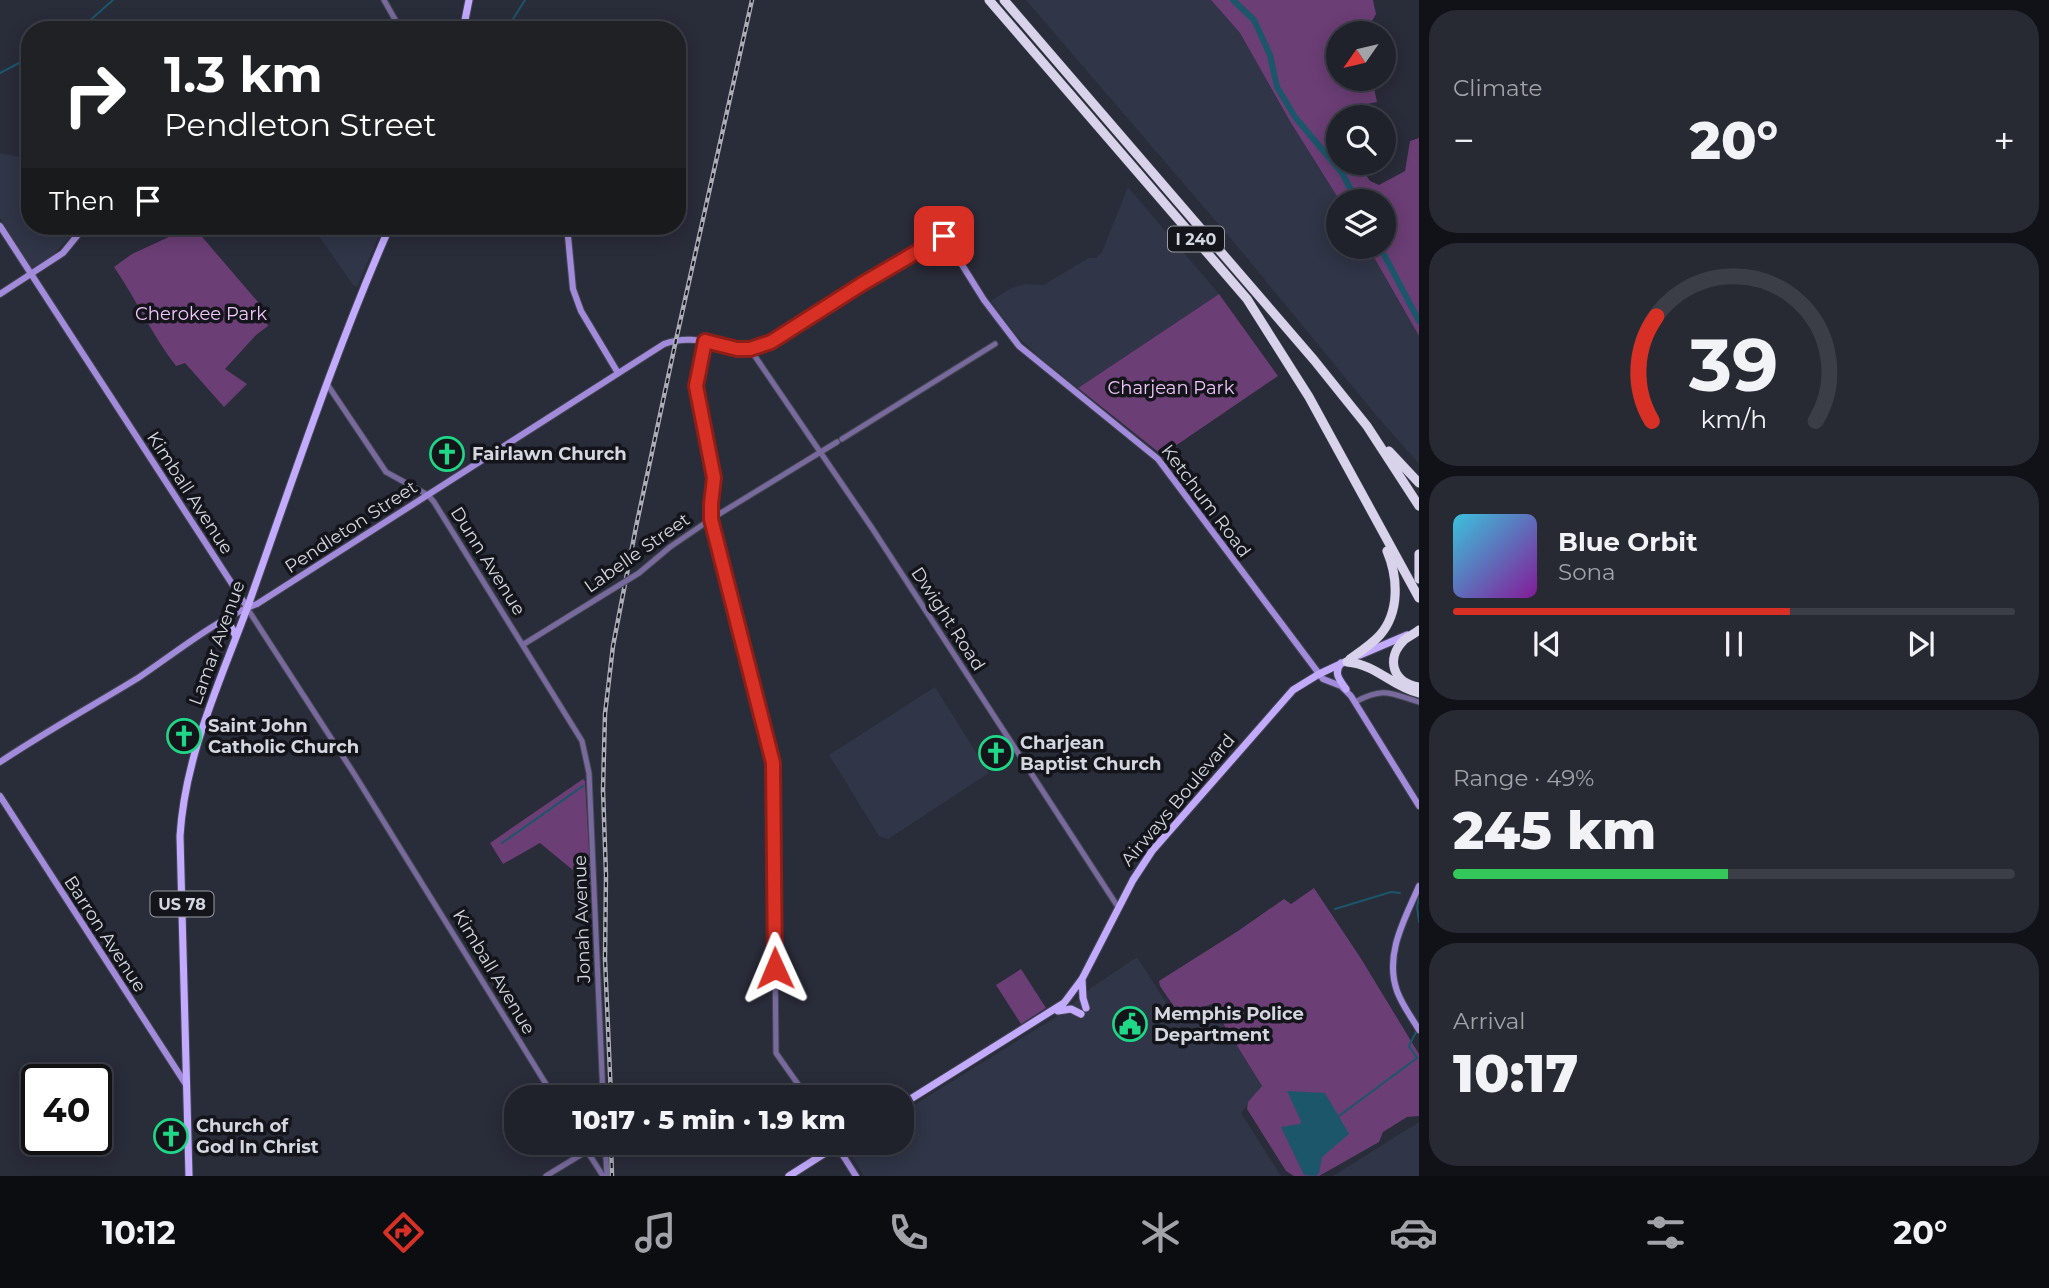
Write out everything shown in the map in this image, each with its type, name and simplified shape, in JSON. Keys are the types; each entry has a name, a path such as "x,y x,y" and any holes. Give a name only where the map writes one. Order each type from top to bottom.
{"highway":[{"name":"I 240","path":"989,0 1247,299 1309,397 1419,598"},
{"name":"I 240","path":"1004,0 1314,360 1367,426 1419,506"},
{"path":"1367,426 1419,483"},
{"path":"1345,661 1378,637 1385,629 1392,610 1395,579 1379,529"},
{"path":"1419,554 1419,579"},
{"path":"1419,630 1404,641 1393,657 1393,666 1395,673 1404,683 1419,687"},
{"path":"1345,661 1368,666 1399,687 1419,693"}],"main road":[{"path":"465,21 469,0"},
{"name":"Kimball Avenue","path":"0,226 247,607"},
{"path":"0,294 63,253 78,235"},
{"name":"Lamar Avenue","path":"189,1176 181,894 182,815 186,783 198,742 326,382 386,235"},
{"path":"567,235 573,289 580,312 618,373"},
{"name":"Ketchum Road","path":"750,349 771,342 944,236 984,300 1019,346 1158,458 1322,679 1341,685 1346,690 1419,806"},
{"name":"Pendleton Street","path":"0,762 219,624 257,604 673,340 689,338 737,349 750,349"},
{"path":"228,619 236,608 233,586"},
{"path":"219,624 231,627 236,636"},
{"name":"Airways Boulevard","path":"914,1097 1070,998 1133,880 1152,851 1293,690 1345,661 1419,630"},
{"path":"1345,661 1336,670 1346,690"},
{"name":"Barron Avenue","path":"0,796 187,1086"},
{"path":"1418,1029 1397,991 1393,963 1397,937 1419,886"},
{"path":"1048,1014 1064,1009 1083,1011 1082,979"},
{"path":"789,1176 821,1155"},
{"path":"844,1155 856,1176"}],"street":[{"path":"384,0 396,21"},
{"path":"705,341 696,386 714,478 711,519 773,763 776,1053 799,1085"},
{"name":"Labelle Street","path":"524,643 639,573 670,547 711,519 995,344"},
{"name":"Dwight Road","path":"750,349 821,452 1118,907"},
{"path":"326,382 386,472 428,495"},
{"name":"Dunn Avenue","path":"428,495 524,643 582,741"},
{"name":"Kimball Avenue","path":"247,607 353,772 547,1085"},
{"path":"1355,702 1373,693 1384,692 1419,702"},
{"name":"Jonah Avenue","path":"582,741 589,773 602,1085"},
{"path":"546,1176 580,1155"},
{"path":"590,1155 605,1176"},
{"path":"605,1155 605,1176"}],"shaded area":[{"path":"1026,0 1211,0 1240,33 1332,189 1326,189 1326,259 1375,259 1419,336 1419,464"},
{"path":"0,153 21,157 21,235 72,235 53,255 32,268 0,218"},
{"path":"1128,187 1219,294 1078,388 1017,336 991,301 1009,289 1025,284 1044,285 1088,258 1096,258 1102,252"},
{"path":"318,235 379,235 357,287"},
{"path":"935,687 989,773 888,839 879,836 829,755"},
{"path":"1137,957 1179,1023 1210,1004 1262,1086 1241,1113 1281,1176 864,1176 851,1155 914,1155 914,1105 1061,1014 1091,988"},
{"path":"1419,1122 1419,1176 1333,1176"}],"green space":[{"path":"1211,0 1373,0 1376,14 1372,21 1326,21 1326,91 1375,91 1377,102 1362,105 1326,105 1326,175 1366,175 1370,181 1379,185 1405,171 1410,141 1419,138 1419,336 1375,259 1396,259 1396,189 1332,189 1240,33"},
{"name":"Cherokee Park","path":"173,235 200,235 264,309 268,326 256,335 225,369 247,384 224,407 185,363 176,366 159,342 114,267 132,254"},
{"name":"Charjean Park","path":"1219,294 1278,376 1162,455 1078,388"},
{"path":"583,779 591,885 540,843 503,864 490,843"},
{"path":"1314,888 1419,1054 1419,1116 1407,1117 1383,1132 1379,1142 1319,1176 1294,1176 1286,1171 1247,1109 1248,1102 1262,1086 1211,1004 1181,1017 1159,981 1284,899 1291,904"},
{"path":"1021,969 1046,1008 1021,1024 996,985"}],"water":[{"path":"1287,1091 1325,1093 1349,1134 1322,1157 1316,1176 1304,1175 1281,1127 1300,1124 1301,1121"}],"waterway":[{"path":"89,21 113,0"},
{"path":"512,21 525,0"},
{"path":"1233,0 1254,20 1270,55 1277,87 1295,117 1342,173 1351,189"},
{"path":"0,73 21,62"},
{"path":"1386,259 1419,321"},
{"path":"502,843 583,786"},
{"path":"1335,909 1391,892 1400,893"},
{"path":"1419,898 1419,922"},
{"path":"1339,1116 1417,1058 1409,1046 1416,1032"}],"railway":[{"path":"610,1085 605,959 603,790 605,714 613,646 676,340 752,0"},
{"path":"611,1155 612,1176"}],"place":[{"name":"Fairlawn Church","path":"447,454"},
{"name":"Saint John Catholic Church","path":"184,736"},
{"name":"Charjean Baptist Church","path":"996,753"},
{"name":"Memphis Police Department","path":"1130,1024"},
{"name":"Church of God In Christ","path":"171,1136"}],"route":[{"path":"775,968 773,763 711,519 714,478 696,376 705,341 737,349 750,349 771,342 944,236"}]}
